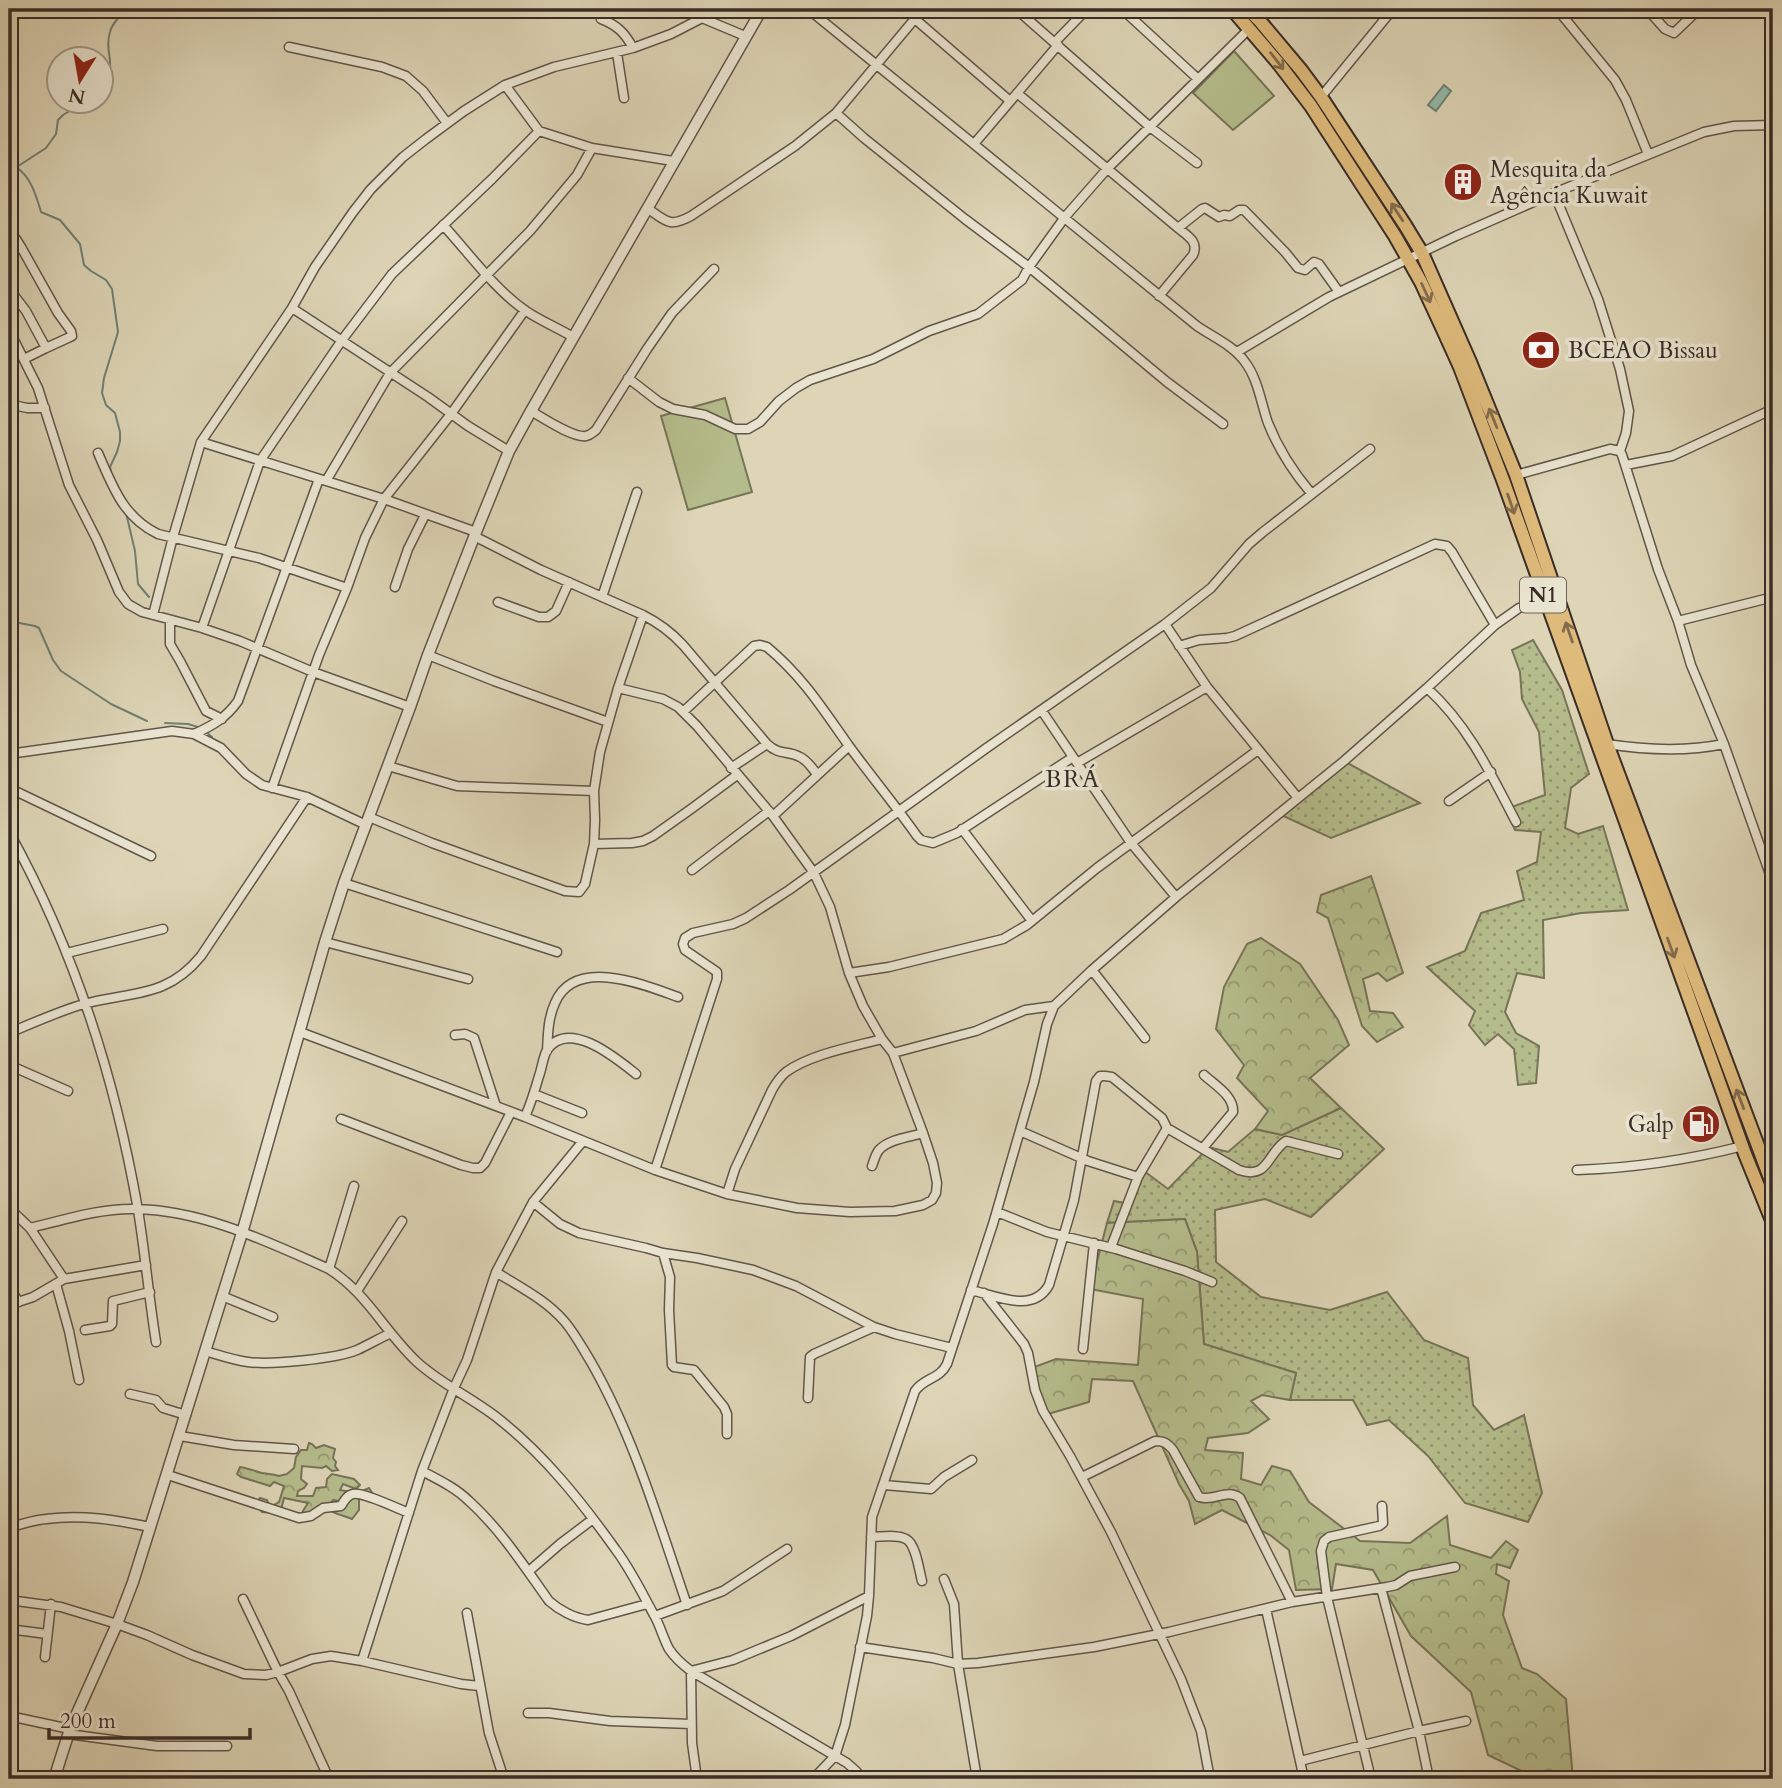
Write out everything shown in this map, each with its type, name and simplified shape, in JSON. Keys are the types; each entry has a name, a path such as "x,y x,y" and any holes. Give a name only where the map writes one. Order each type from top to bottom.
{"main road":[{"name":"N1","path":"1233,9 1311,106 1395,236 1421,282 1460,367 1773,1223"},
{"name":"N1","path":"1248,9 1321,97 1422,253 1471,362 1516,475 1607,744 1773,1186"}],"street":[{"path":"690,9 702,18 745,36"},
{"path":"54,1779 69,1732 134,1581 242,1233 344,883 475,533 509,451 762,9"},
{"path":"808,9 1159,296 1197,326 1237,352 1252,373 1277,442 1311,493"},
{"path":"647,208 668,221 680,222 795,146 836,113 923,9"},
{"path":"1016,9 1150,127 1197,163"},
{"path":"974,144 1087,9"},
{"path":"1122,9 1199,79"},
{"path":"1321,97 1393,9"},
{"path":"1558,9 1615,80 1630,108 1648,154"},
{"path":"1647,9 1665,29 1674,33 1699,9"},
{"path":"153,615 201,442 292,308 321,259 371,189 403,157 447,123 505,85 554,67 633,48 671,34 702,18"},
{"path":"601,19 624,32 633,48"},
{"path":"915,19 1010,101"},
{"path":"628,378 659,402 673,409 705,415 735,429 748,429 760,422 779,401 810,380 873,359 929,331 978,314 1016,286 1065,217 1107,169 1250,28"},
{"path":"289,47 382,67 406,76 423,91 447,123"},
{"path":"617,53 624,97"},
{"path":"505,85 538,131 592,148 673,161"},
{"path":"1017,93 1195,244 1193,255 1159,296"},
{"path":"836,113 965,219 1029,267 1167,382 1223,424"},
{"path":"1237,352 1339,292 1554,193 1717,129 1773,125"},
{"path":"202,628 260,461 342,340 392,274 492,179 538,131"},
{"path":"194,734 222,719 238,701 287,567 323,480 390,373 530,231 571,183 592,148"},
{"path":"1554,193 1598,299 1619,369 1629,411 1620,451 1691,665 1724,744 1773,883"},
{"path":"1178,228 1205,208 1219,217 1244,210 1298,268 1305,270 1314,262 1320,264 1339,292"},
{"path":"443,225 487,275 525,310 573,337"},
{"path":"9,235 18,242 72,336 24,359"},
{"path":"531,411 573,433 589,436 596,430 672,313 714,270"},
{"path":"10,290 26,311 46,348"},
{"path":"292,308 509,451"},
{"path":"272,788 313,672 348,588 365,538 384,499 451,414 525,310"},
{"path":"9,330 46,408 69,485 119,592 128,604 153,615 202,628 258,648 313,672 410,707"},
{"path":"9,404 46,408"},
{"path":"1626,465 1672,456 1773,409"},
{"path":"201,442 384,499 475,533 541,570 643,614 672,632 767,744 779,752 799,755 817,774"},
{"path":"655,1170 717,979 717,972 685,950 685,938 693,933 733,924 746,918 814,873 1165,624 1211,588 1249,544 1370,449"},
{"path":"1516,475 1602,450 1620,451"},
{"path":"98,453 112,485 135,520 145,527 158,534 229,550 348,588"},
{"path":"602,597 637,492"},
{"path":"395,587 408,549 425,515"},
{"path":"1180,646 1199,639 1235,636 1436,544 1447,546 1452,552 1495,625"},
{"path":"498,602 539,617 548,617 556,611 569,582"},
{"path":"1678,621 1773,597"},
{"path":"813,1779 835,1756 845,1725 867,1616 872,1517 915,1391 919,1385 943,1371 952,1348 997,1212 1054,1006 1176,897 1344,761 1495,625 1519,608 1546,604"},
{"path":"9,754 172,730 194,734 222,748 255,781 272,788 307,797 368,821 579,892 583,888 594,844 594,791 600,752 643,614"},
{"path":"170,620 170,644 206,711 222,719"},
{"path":"1165,624 1207,687 1298,798"},
{"path":"683,712 754,646 767,647 812,693 917,836 927,843 933,843 962,829 1075,760 1207,687"},
{"path":"428,655 608,722"},
{"path":"300,1032 525,1117 655,1170 727,1194 797,1208 850,1212 895,1211 923,1205 932,1200 937,1183 923,1133 892,1053 863,1006 849,973 830,907 814,873 771,814 683,712 670,702 618,688"},
{"path":"1427,688 1457,721 1491,772 1516,822"},
{"path":"1042,711 1131,843 1176,897"},
{"path":"594,844 632,843 653,836 691,809 767,744"},
{"path":"1607,744 1668,750 1724,744"},
{"path":"692,870 771,814 849,746"},
{"path":"849,973 899,965 1003,939 1032,921 1097,868 1258,750"},
{"path":"388,766 457,786 594,791"},
{"path":"1449,801 1491,772"},
{"path":"9,788 151,856"},
{"path":"9,1033 84,1004 152,991 175,981 193,966 307,797"},
{"path":"962,829 1032,921"},
{"path":"9,832 36,882 67,953 104,1058 138,1209 156,1342"},
{"path":"344,883 557,952"},
{"path":"67,953 163,929"},
{"path":"325,942 468,979"},
{"path":"1093,970 1144,1038"},
{"path":"525,1117 547,1051 549,1020 556,1000 572,983 586,978 610,977 637,982 678,997"},
{"path":"892,1053 976,1031 1026,1010 1054,1006"},
{"path":"456,1035 465,1034 474,1038 496,1106"},
{"path":"547,1051 555,1043 568,1038 587,1041 606,1051 636,1074"},
{"path":"727,1194 735,1169 780,1077 809,1060 881,1039"},
{"path":"9,1065 68,1091"},
{"path":"1203,1148 1233,1112 1234,1107 1231,1099 1204,1075"},
{"path":"971,1290 1019,1301 1030,1301 1045,1292 1074,1200 1096,1081 1100,1076 1116,1080 1162,1118 1167,1128 1239,1170 1254,1172 1266,1167 1286,1141 1338,1154"},
{"path":"534,1094 582,1113"},
{"path":"341,1119 461,1165 480,1168 511,1112"},
{"path":"1111,1247 1138,1177 1167,1128"},
{"path":"1020,1131 1082,1158 1138,1177"},
{"path":"872,1167 876,1155 887,1144 923,1133"},
{"path":"362,1661 422,1471 478,1331 496,1272 533,1202 583,1141"},
{"path":"1577,1170 1668,1163 1743,1146"},
{"path":"329,1269 354,1186"},
{"path":"533,1202 570,1230 663,1253 753,1270 777,1278 874,1326 952,1348"},
{"path":"9,1208 30,1228 65,1279"},
{"path":"30,1228 81,1216 138,1209 185,1215 242,1233 329,1269 357,1291 409,1354 425,1369 495,1416 525,1442 576,1496 618,1553 655,1616 670,1651 691,1671 835,1756 856,1771 862,1779"},
{"path":"997,1212 1035,1228 1111,1247 1185,1270 1212,1282"},
{"path":"357,1291 402,1221"},
{"path":"1083,1349 1094,1243"},
{"path":"663,1253 670,1277 672,1365 694,1370 724,1407 727,1414 727,1434"},
{"path":"9,1305 33,1297 65,1279 146,1265"},
{"path":"496,1272 544,1302 567,1323 575,1335 618,1413 687,1605"},
{"path":"56,1284 79,1380"},
{"path":"9,1287 19,1302"},
{"path":"85,1330 110,1326 113,1301 150,1292"},
{"path":"984,1293 1024,1345 1043,1411 1111,1532 1159,1634 1201,1731 1210,1779"},
{"path":"222,1296 273,1317"},
{"path":"808,1398 810,1357 874,1326"},
{"path":"205,1351 256,1363 308,1359 356,1350 391,1333"},
{"path":"130,1394 153,1399 163,1408 186,1415"},
{"path":"180,1436 294,1449"},
{"path":"1082,1478 1155,1441 1167,1443 1199,1497 1210,1499 1228,1493 1235,1494 1240,1499 1292,1602"},
{"path":"884,1485 931,1489 944,1477 972,1460"},
{"path":"422,1471 468,1500 503,1538 554,1605 582,1619 594,1619 647,1604"},
{"path":"167,1475 299,1518 311,1516 323,1508 341,1506 353,1494 366,1496 409,1513"},
{"path":"1371,1779 1327,1597 1321,1551 1324,1541 1329,1537 1379,1526 1382,1523 1382,1506"},
{"path":"9,1528 43,1519 78,1516 106,1518 150,1527"},
{"path":"529,1571 593,1519"},
{"path":"871,1536 901,1537 910,1542 922,1581"},
{"path":"655,1616 732,1587 787,1549"},
{"path":"860,1647 958,1664 1070,1651 1159,1634 1292,1602 1381,1588 1410,1576 1455,1567"},
{"path":"944,1579 954,1604 958,1664 977,1779"},
{"path":"1381,1588 1429,1779"},
{"path":"691,1671 733,1660 779,1641 869,1596"},
{"path":"243,1599 329,1779"},
{"path":"9,1600 51,1604 117,1624 244,1674 278,1672 312,1659 331,1656 479,1686"},
{"path":"45,1657 51,1604"},
{"path":"1266,1609 1304,1779"},
{"path":"467,1613 489,1732 504,1779"},
{"path":"9,1629 47,1634"},
{"path":"691,1671 691,1724 697,1779"},
{"path":"528,1713 610,1721 691,1724"},
{"path":"9,1716 69,1732 158,1746 227,1746"},
{"path":"1300,1761 1466,1721"}],"green space":[{"path":"1234,51 1274,96 1233,130 1193,93"},
{"path":"725,398 752,492 688,510 661,416"},
{"path":"1533,640 1562,690 1589,774 1571,788 1565,828 1578,834 1603,826 1628,910 1581,913 1543,920 1544,978 1517,973 1505,1012 1516,1033 1539,1046 1536,1083 1518,1085 1514,1049 1498,1034 1485,1045 1469,1025 1475,1011 1427,967 1465,951 1481,913 1524,900 1517,871 1537,862 1541,832 1515,830 1506,809 1545,795 1539,732 1522,699 1520,672 1512,650"},
{"path":"1344,761 1420,803 1331,838 1279,814"},
{"path":"1371,876 1403,973 1387,981 1378,973 1363,979 1370,1011 1393,1013 1403,1027 1377,1042 1362,1026 1328,918 1317,912 1321,895"},
{"path":"1261,938 1300,964 1338,1020 1349,1045 1310,1078 1341,1108 1282,1135 1255,1129 1268,1111 1237,1078 1244,1065 1216,1029 1224,987 1247,944"},
{"path":"1341,1108 1384,1149 1311,1217 1265,1199 1215,1210 1216,1262 1261,1297 1330,1310 1387,1292 1424,1340 1468,1358 1473,1405 1494,1430 1524,1415 1542,1493 1528,1522 1465,1503 1428,1456 1389,1420 1367,1425 1353,1400 1290,1400 1296,1373 1204,1344 1197,1252 1185,1219 1107,1223 1114,1201 1130,1204 1144,1171 1168,1189 1209,1147 1228,1152 1255,1129 1282,1135"},
{"path":"1185,1219 1197,1252 1204,1344 1296,1373 1290,1400 1262,1395 1251,1401 1269,1419 1248,1433 1208,1438 1205,1450 1243,1453 1241,1479 1261,1485 1272,1466 1290,1471 1309,1502 1360,1541 1410,1543 1447,1516 1450,1545 1491,1558 1506,1541 1518,1550 1510,1568 1497,1564 1496,1574 1509,1581 1503,1615 1522,1668 1537,1674 1566,1699 1573,1779 1533,1779 1532,1776 1488,1755 1471,1692 1411,1636 1373,1570 1336,1564 1332,1589 1296,1590 1289,1550 1270,1535 1222,1510 1195,1524 1189,1501 1133,1381 1092,1379 1089,1402 1048,1414 1029,1369 1056,1359 1138,1365 1143,1299 1090,1289 1107,1223"},
{"path":"309,1443 316,1448 324,1445 335,1449 333,1458 338,1470 332,1471 326,1466 302,1466 301,1479 307,1484 298,1491 297,1496 313,1496 316,1488 326,1487 327,1479 332,1474 354,1479 360,1485 356,1489 343,1484 340,1490 357,1493 369,1488 373,1494 369,1500 359,1499 359,1510 352,1519 333,1512 342,1506 339,1501 333,1500 328,1508 302,1516 308,1503 284,1498 281,1510 275,1513 262,1512 255,1504 260,1498 267,1500 270,1507 279,1502 284,1486 274,1482 270,1486 237,1474 240,1467 279,1476 287,1474 294,1468 296,1457 301,1450 307,1450"}],"shaded area":[{"path":"1444,85 1451,91 1436,111 1428,105"}],"waterway":[{"path":"108,46 111,29 126,9"},
{"path":"9,172 46,148 56,134 58,120 62,116"},
{"path":"16,167 29,181 41,212 60,220 80,244 84,265 106,280 112,289 118,332 102,393 106,405 115,413 120,432 111,472"},
{"path":"126,513 135,551 138,584 149,597"},
{"path":"9,621 39,628 53,660 61,671 111,704 147,721"},
{"path":"165,723 188,724 201,728"},
{"path":"205,731 212,737"}],"place":[{"name":"Mesquita da Agência Kuwait","path":"1463,182"},
{"name":"BCEAO Bissau","path":"1541,350"},
{"name":"Galp","path":"1701,1124"}],"district":[{"name":"BRÁ","path":"1073,779"}]}
